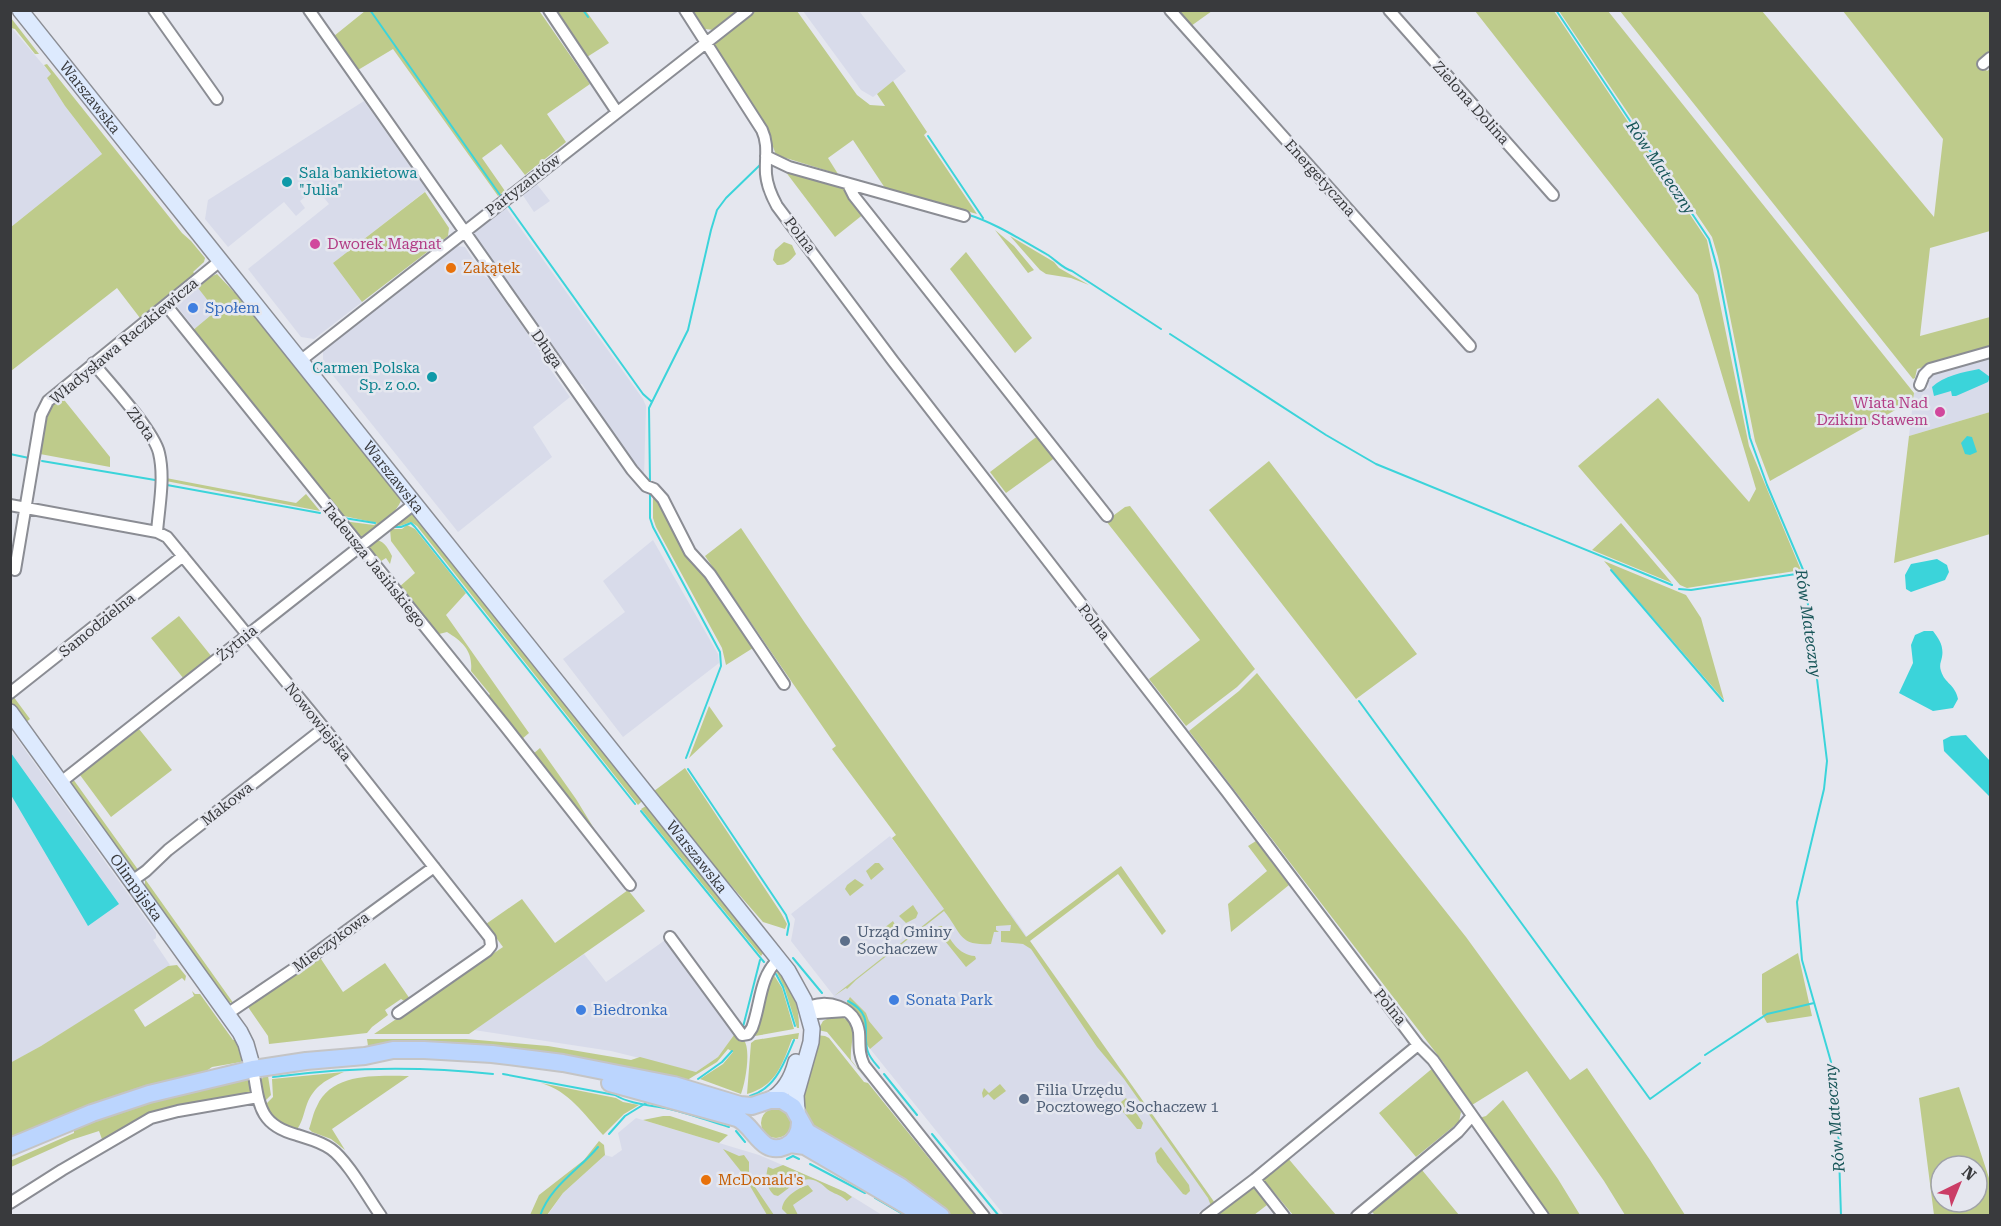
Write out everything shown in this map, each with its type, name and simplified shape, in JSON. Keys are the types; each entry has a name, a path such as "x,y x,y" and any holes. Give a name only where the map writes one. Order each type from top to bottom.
{"main road":[{"path":"10,1147 86,1115 149,1094 253,1069 306,1061 365,1056 393,1050 424,1050 526,1058 674,1085 740,1106 752,1106 766,1102 788,1103 811,1135 901,1187 941,1215"},
{"path":"365,1056 392,1060 495,1064 619,1085 736,1118 746,1122 759,1141 768,1147 778,1148 790,1144 805,1146 924,1215"},
{"path":"754,1133 752,1120 754,1114 766,1102"},
{"path":"790,1144 798,1134 799,1117"}],"street":[{"name":"Warszawska","path":"20,10 779,959 795,981 812,1029"},
{"path":"154,10 217,99"},
{"name":"Długa","path":"309,10 632,470 645,486 654,489 663,499 690,552 710,574 784,684"},
{"path":"549,10 617,112"},
{"name":"Polna","path":"685,10 762,130 767,144 768,188 777,206 1227,792 1418,1045 1432,1060 1543,1215"},
{"name":"Partyzantów","path":"300,360 748,10"},
{"name":"Energetyczna","path":"1170,10 1470,346"},
{"name":"Zielona Dolina","path":"1389,10 1553,195"},
{"path":"766,156 789,167 964,216"},
{"path":"848,184 854,196 1107,516"},
{"name":"Władysława Raczkiewicza","path":"15,570 44,407 54,394 220,261"},
{"name":"Tadeusza Jasińskiego","path":"165,305 630,885"},
{"path":"1920,385 1924,375 1930,369 1990,352"},
{"name":"Złota","path":"93,363 149,432 159,451 162,470 157,531"},
{"name":"Żytnia","path":"61,782 414,504"},
{"path":"10,506 157,531"},
{"name":"Nowowiejska","path":"157,531 167,537 324,728 490,938 491,946 487,951 398,1013"},
{"name":"Samodzielna","path":"10,693 183,556"},
{"name":"Olimpijska","path":"10,712 227,1014 246,1044 253,1069"},
{"name":"Makowa","path":"132,881 168,850 324,728"},
{"name":"Mieczykowa","path":"227,1014 314,956 434,867"},
{"path":"670,937 742,1035 748,1034 752,1028 766,975 779,959"},
{"path":"806,1008 815,1003 828,1002 846,1011 856,1023 859,1032 858,1051 864,1065 984,1215"},
{"path":"806,1008 817,1013 846,1011"},
{"path":"766,1102 783,1090 793,1073 800,1049 806,1008"},
{"path":"799,1117 796,1095 811,1042 812,1029 825,1013"},
{"path":"1206,1215 1255,1179 1418,1045"},
{"path":"253,1069 260,1109 270,1123 286,1132 320,1142 334,1150 381,1215"},
{"path":"10,1203 151,1118 258,1097"},
{"path":"1357,1215 1458,1132 1472,1116"},
{"path":"1255,1179 1284,1215"}],"shaded area":[{"path":"803,11 859,11 906,71 873,97 861,90"},
{"path":"10,26 51,74 47,78 65,106 102,154 11,227"},
{"path":"364,101 427,190 333,263 362,302 314,339 301,337 248,269 329,204 316,188 300,201 305,208 296,216 284,202 228,247 205,219 208,200"},
{"path":"536,183 550,201 534,212 522,194"},
{"path":"506,208 643,399 646,406 644,477 585,395 586,390 582,384 577,384 473,234"},
{"path":"456,246 465,247 570,397 533,427 552,457 458,532 323,363 323,351"},
{"path":"198,288 217,311 195,329 176,305"},
{"path":"1990,357 1990,412 1909,436 1914,393 1929,388 1928,383 1934,373"},
{"path":"653,540 718,654 719,663 623,737 563,659 625,612 603,581"},
{"path":"10,729 156,933 156,938 153,940 170,965 11,1063"},
{"name":"Sonata Park","path":"890,836 968,941 1009,911 1217,1206 1200,1211 1195,1216 1004,1215 863,1040 860,1018 856,1012 837,999 831,1000 834,996 791,941 795,919 791,914"},
{"path":"668,938 737,1031 718,1057 696,1072 611,1051 474,1030 584,954 606,982"},
{"path":"636,1118 759,1155 845,1192 882,1215 547,1216 563,1193 605,1155 612,1157 622,1150 618,1133"}],"green space":[{"path":"556,10 586,11 609,43 587,57"},
{"path":"365,11 541,11 590,84 547,114 566,142 525,175 501,144 482,158 505,191 498,196 393,49 358,70 334,36"},
{"path":"693,11 741,11 714,30 705,29"},
{"path":"756,11 797,11 857,95 870,105 885,106 877,94 893,81 927,132 924,135 977,214 885,188 853,140 828,158 838,174 776,155 768,133 712,44"},
{"path":"1177,11 1212,11 1191,26"},
{"path":"1475,11 1554,11 1707,240 1749,446 1801,570 1687,588 1680,585 1578,466 1658,398 1749,502 1756,489 1698,295"},
{"path":"1559,11 1608,11 1914,393 1913,400 1770,481 1755,441 1712,237"},
{"path":"1620,11 1762,11 1934,217 1943,139 1843,11 1990,11 1990,53 1979,60 1987,71 1990,69 1990,231 1930,248 1920,336 1990,317 1990,347 1917,369 1913,379"},
{"path":"10,18 39,54 35,54 15,29 11,28"},
{"path":"47,64 182,233 205,258 204,262 193,272 195,274 140,318 117,288 11,371 11,227 102,154 65,106 47,78 51,74 44,65"},
{"path":"782,167 843,185 865,213 835,237"},
{"path":"425,192 449,228 448,236 362,302 333,263"},
{"path":"995,230 1014,246 1034,270 1028,273"},
{"path":"1010,236 1089,285 1071,278 1046,274"},
{"path":"784,242 792,245 796,254 785,264 777,265 773,260 775,250"},
{"path":"966,252 1032,338 1015,353 950,269"},
{"path":"217,274 234,292 236,291 401,500 389,517 369,533 357,537 343,521 374,525 377,523 339,515 192,331 216,311 198,288"},
{"path":"61,396 110,457 110,467 40,454 47,411"},
{"path":"1990,412 1990,534 1894,563 1909,436"},
{"path":"1039,435 1056,457 1006,493 990,472"},
{"path":"1269,461 1417,654 1356,699 1209,510"},
{"path":"166,478 296,503 306,494 320,511 166,481"},
{"path":"653,492 693,558 761,655 753,648 726,665 722,648 656,527 653,518"},
{"path":"1130,506 1255,669 1237,687 1186,726 1149,679 1200,640 1106,521 1125,507"},
{"path":"410,514 415,516 642,801 638,805 417,526 411,522 400,526 391,524"},
{"path":"1621,523 1672,583 1592,550"},
{"path":"407,525 415,529 466,593 446,615 529,733 522,739 487,697 490,694 471,671 469,653 466,648 447,632 435,635 398,588 415,573 391,541 390,529 402,529"},
{"path":"741,528 805,623 1026,937 1121,866 1166,931 1162,935 1118,874 1030,941 1217,1206 1211,1206 1208,1198 1124,1079 1097,1047 1031,949 1023,944 1001,942 1001,931 1010,931 1011,925 996,926 999,932 994,932 991,944 972,943 962,936 944,911 847,989 834,996 944,909 892,838 896,835 832,749 836,746 705,556"},
{"path":"373,539 387,547 392,556 390,564 386,558 378,563 367,550 368,543"},
{"path":"1604,561 1686,595 1701,618 1724,700"},
{"path":"179,616 212,657 184,679 151,638"},
{"path":"1257,673 1466,937 1570,1080 1587,1068 1685,1215 1625,1215 1527,1071 1472,1105 1443,1062 1189,731 1239,691"},
{"path":"13,696 30,719 25,723 11,704"},
{"path":"709,706 723,726 689,758"},
{"path":"139,729 172,770 111,817 80,775"},
{"path":"540,748 598,835 595,835 533,754"},
{"path":"685,768 781,913 787,924 785,929 763,922 708,859 654,791"},
{"path":"73,779 139,871 133,871 71,786"},
{"path":"646,806 764,952 761,956 641,809"},
{"path":"1256,841 1289,885 1231,932 1228,904 1267,871 1248,846"},
{"path":"875,863 879,863 884,869 871,880 866,871"},
{"path":"145,879 234,1004 227,1001 145,887"},
{"path":"855,879 864,885 850,896 845,889"},
{"path":"628,890 645,911 469,1034 374,1034 503,947 486,924 522,899 555,943"},
{"path":"913,905 918,913 916,918 906,923 899,916"},
{"path":"893,921 897,928 896,932 891,937 884,938 879,932"},
{"path":"939,926 942,926 959,950 975,956 976,959 966,967 937,931"},
{"path":"1798,953 1812,1016 1767,1023 1762,1014 1762,974"},
{"path":"319,956 343,992 385,963 410,999 406,1002 401,999 385,1010 388,1015 367,1033 269,1044 268,1036 248,1007"},
{"path":"177,965 186,976 185,981 182,978 134,1010 145,1027 194,996 192,991 200,994 233,1040 237,1039 243,1057 241,1062 212,1067 205,1072 11,1139 10,1063 168,966"},
{"path":"775,969 778,969 794,997 799,1028 797,1028 785,989"},
{"path":"772,972 782,988 794,1029 755,1036 762,998"},
{"path":"850,997 866,1013 869,1021 883,1038 870,1049 863,1037 856,1014 846,1004"},
{"path":"835,1015 844,1018 852,1027 851,1060 866,1079 827,1032 818,1030 823,1021"},
{"path":"799,1033 798,1039 792,1039 777,1073 765,1086 747,1094 751,1043 755,1040"},
{"path":"734,1035 743,1039 747,1050 746,1075 741,1094 700,1079 723,1064 733,1052 728,1049 717,1062 684,1082 400,1045 368,1046 367,1039 466,1039 548,1046 631,1060 640,1057 696,1072 718,1057"},
{"path":"816,1035 829,1038 975,1215 947,1215 820,1135 806,1120 800,1102"},
{"path":"1434,1067 1461,1112 1459,1122 1416,1157 1379,1113"},
{"path":"344,1072 327,1080 313,1092 298,1128 294,1130 284,1125 270,1113 266,1104 273,1097 272,1079"},
{"path":"264,1076 268,1076 271,1095 265,1101 261,1080"},
{"path":"409,1076 332,1129 345,1150 331,1139 309,1129 317,1106 333,1087 357,1078"},
{"path":"249,1078 253,1091 246,1096 163,1110 103,1142 99,1131 71,1140 11,1167 10,1161 74,1133 74,1129 139,1105"},
{"path":"541,1083 639,1105 624,1114 603,1135 568,1097"},
{"path":"1000,1084 1006,1091 994,1100 988,1094 983,1098 984,1088 989,1093"},
{"path":"1959,1087 1981,1154 1929,1154 1929,1176 1919,1098"},
{"path":"1126,1098 1143,1123 1141,1129 1137,1129 1119,1107"},
{"path":"1503,1100 1580,1215 1548,1215 1479,1118 1486,1116"},
{"path":"776,1108 782,1109 790,1117 790,1129 782,1137 776,1138 770,1137 762,1129 761,1123 762,1117 770,1109"},
{"path":"670,1116 728,1135 719,1143 643,1120"},
{"path":"599,1141 604,1145 605,1155 563,1193 547,1215 530,1215 539,1195 584,1160"},
{"path":"1161,1147 1189,1185 1190,1191 1186,1195 1157,1162 1155,1153"},
{"path":"723,1149 739,1156 744,1155 749,1162 749,1178 774,1215 767,1215 743,1174"},
{"path":"1287,1157 1336,1215 1293,1215 1262,1178"},
{"path":"783,1165 852,1197 847,1201 820,1183 807,1179 778,1196 774,1195 767,1182 768,1167 773,1169"},
{"path":"1422,1170 1459,1215 1375,1215 1372,1212"},
{"path":"1989,1178 1990,1215 1934,1215 1989,1214"},
{"path":"808,1185 813,1191 793,1205 798,1215 788,1215 782,1209 785,1201 796,1191"},
{"path":"1253,1187 1267,1205 1254,1215 1217,1216"}],"water":[{"path":"1979,369 1990,377 1988,382 1956,396 1952,396 1951,391 1934,396 1932,387 1942,380"},
{"path":"1967,436 1972,437 1977,452 1970,455 1965,454 1961,443"},
{"path":"1937,559 1947,565 1949,572 1945,580 1911,592 1906,589 1905,575 1911,564"},
{"path":"1924,631 1933,631 1940,643 1941,671 1955,690 1958,699 1953,708 1933,711 1899,693 1913,663 1911,645 1915,635"},
{"path":"1966,735 1990,761 1990,797 1944,751 1943,740 1951,736"},
{"path":"11,753 119,904 88,926 11,795"}],"waterway":[{"path":"370,10 500,195"},
{"path":"583,10 588,17"},
{"name":"Rów Mateczny","path":"1556,10 1709,239 1718,271 1750,438 1804,572 1827,761 1824,789 1797,902 1802,960 1831,1062 1838,1123 1841,1216"},
{"path":"928,136 983,218"},
{"path":"650,482 649,408 688,330 717,210 761,164"},
{"path":"507,204 643,394 652,402"},
{"path":"966,214 998,227 1048,255 1161,329"},
{"path":"1170,334 1326,435 1376,464 1672,585"},
{"path":"10,454 29,458"},
{"path":"42,461 155,480"},
{"path":"167,485 320,513"},
{"path":"650,491 650,518 653,527 720,652 721,666 686,758"},
{"path":"344,518 375,523"},
{"path":"393,527 411,523 415,527 635,804"},
{"path":"1611,570 1723,701"},
{"path":"1679,589 1691,590 1796,574"},
{"path":"1359,701 1650,1099 1700,1063"},
{"path":"688,769 786,915 789,924 787,935"},
{"path":"641,811 764,962"},
{"path":"793,958 822,993"},
{"path":"743,1027 760,960"},
{"path":"776,974 783,987 795,1026"},
{"path":"848,1001 857,1007 865,1018 866,1045 871,1058 879,1068"},
{"path":"1705,1055 1767,1014 1814,1003"},
{"path":"750,1096 773,1081 783,1066 794,1040"},
{"path":"698,1079 722,1062 732,1051"},
{"path":"273,1077 328,1071 383,1069 493,1074"},
{"path":"503,1074 615,1095 633,1102 673,1110 729,1127"},
{"path":"884,1074 917,1115"},
{"path":"609,1134 625,1116 646,1103"},
{"path":"736,1131 745,1142"},
{"path":"932,1134 999,1216"},
{"path":"540,1216 558,1187 598,1147"},
{"path":"787,1159 793,1156 799,1159"},
{"path":"810,1164 865,1193"},
{"path":"875,1198 906,1216"}],"place":[{"name":"Sala bankietowa \"Julia\"","path":"287,182"},
{"name":"Dworek Magnat","path":"315,244"},
{"name":"Zakątek","path":"451,268"},
{"name":"Społem","path":"193,308"},
{"name":"Carmen Polska Sp. z o.o.","path":"432,377"},
{"name":"Wiata Nad Dzikim Stawem","path":"1940,412"},
{"name":"Urząd Gminy Sochaczew","path":"845,941"},
{"name":"Sonata Park","path":"894,1000"},
{"name":"Biedronka","path":"581,1010"},
{"name":"Filia Urzędu Pocztowego Sochaczew 1","path":"1024,1099"},
{"name":"McDonald's","path":"706,1180"}]}
